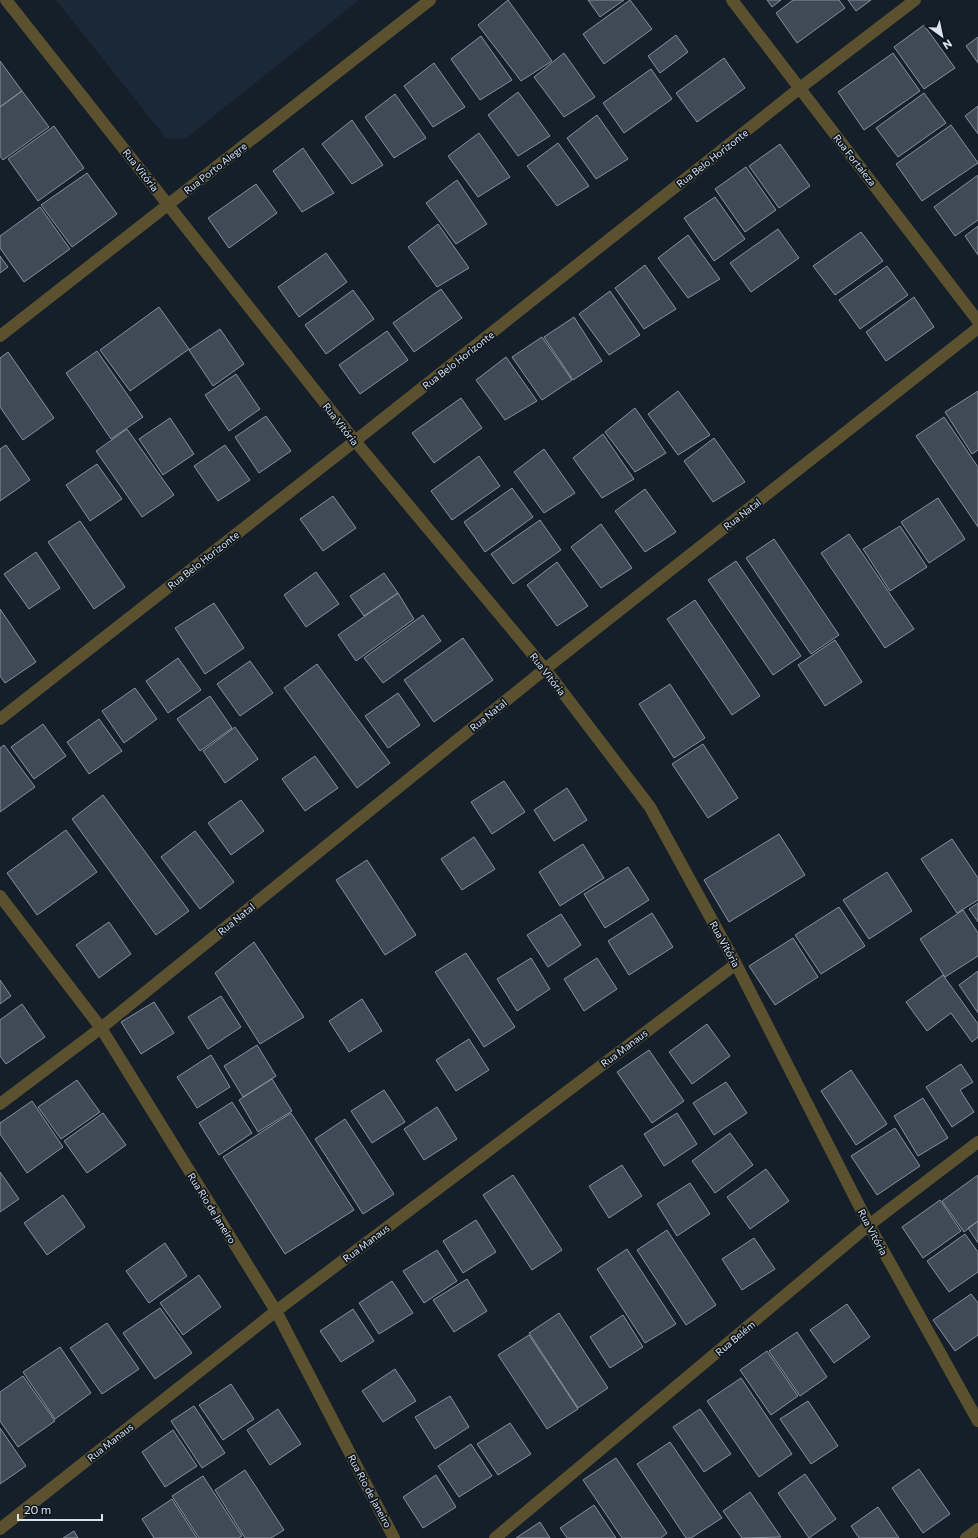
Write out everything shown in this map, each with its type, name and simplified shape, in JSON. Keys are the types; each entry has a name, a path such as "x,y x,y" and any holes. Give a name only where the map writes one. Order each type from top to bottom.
{"street":[{"name":"Rua Vitória","path":"6,0 355,442 545,669 650,807 736,964 869,1226 978,1421"},
{"name":"Rua Porto Alegre","path":"0,336 430,0"},
{"name":"Rua Fortaleza","path":"732,0 978,321"},
{"name":"Rua Belo Horizonte","path":"0,719 355,442 800,88 915,0"},
{"name":"Rua Natal","path":"0,1104 101,1028 545,669 978,328"},
{"name":"Rua Rio de Janeiro","path":"0,896 101,1028 276,1311 394,1538"},
{"name":"Rua Manaus","path":"0,1529 276,1311 736,964"},
{"name":"Rua Belém","path":"495,1538 869,1226 978,1142"},
{"path":"966,1538 978,1528"}],"shaded area":[{"path":"56,0 359,0 185,139 166,138"}],"building":[{"path":"508,0 552,61 521,81 478,25"},
{"path":"588,0 624,0 600,17"},
{"path":"630,0 652,29 604,64 583,34"},
{"path":"767,0 781,0 772,7"},
{"path":"793,0 839,0 845,8 797,43 776,13"},
{"path":"848,0 871,0 856,11"},
{"path":"924,25 955,68 924,89 894,47"},
{"path":"676,35 688,52 660,73 648,56"},
{"path":"481,36 512,80 480,100 451,59"},
{"path":"978,37 978,63 966,46"},
{"path":"564,53 595,97 564,117 534,77"},
{"path":"893,53 920,91 864,130 838,92"},
{"path":"724,58 745,88 697,122 676,93"},
{"path":"0,61 22,91 0,107"},
{"path":"434,63 465,107 433,127 404,86"},
{"path":"651,69 672,99 624,133 603,103"},
{"path":"22,91 49,127 3,160 0,156 0,107"},
{"path":"518,92 550,136 518,156 488,115"},
{"path":"924,93 946,123 898,157 876,128"},
{"path":"395,94 426,138 394,158 365,117"},
{"path":"978,106 978,134 965,116"},
{"path":"597,115 628,159 596,179 567,138"},
{"path":"352,120 383,165 352,184 322,144"},
{"path":"951,125 978,163 922,201 896,164"},
{"path":"54,126 84,168 38,201 8,159"},
{"path":"479,133 510,177 478,197 448,156"},
{"path":"558,143 589,186 557,206 527,166"},
{"path":"780,144 810,186 779,208 749,166"},
{"path":"303,148 334,193 302,212 273,171"},
{"path":"746,167 776,210 745,232 715,189"},
{"path":"87,173 117,214 72,247 41,205"},
{"path":"978,175 978,220 955,236 934,207"},
{"path":"457,180 487,224 456,244 426,203"},
{"path":"256,184 277,213 229,248 208,218"},
{"path":"715,197 745,239 714,261 684,218"},
{"path":"40,207 70,249 24,282 0,248 0,236"},
{"path":"438,224 469,268 437,287 408,247"},
{"path":"978,226 978,255 965,236"},
{"path":"778,229 799,258 751,292 730,263"},
{"path":"861,232 883,261 835,295 813,266"},
{"path":"688,235 720,279 688,298 658,258"},
{"path":"326,253 347,282 299,317 278,287"},
{"path":"0,256 8,267 0,273"},
{"path":"645,265 676,309 644,329 615,288"},
{"path":"887,266 908,295 860,329 839,300"},
{"path":"441,289 462,318 414,352 393,323"},
{"path":"353,290 374,319 326,354 305,325"},
{"path":"610,291 640,335 609,355 579,314"},
{"path":"914,297 934,327 886,361 866,332"},
{"path":"159,307 189,349 130,391 100,350"},
{"path":"574,317 602,361 573,380 544,337"},
{"path":"220,329 244,364 213,386 189,350"},
{"path":"387,331 408,360 360,394 339,365"},
{"path":"542,337 572,380 542,400 512,357"},
{"path":"97,351 143,417 111,439 66,373"},
{"path":"8,352 54,418 23,440 0,407 0,358"},
{"path":"506,357 537,401 505,420 476,380"},
{"path":"236,374 260,409 229,431 205,395"},
{"path":"678,391 710,435 678,455 648,414"},
{"path":"978,391 978,450 972,454 945,412"},
{"path":"461,398 482,428 434,463 412,433"},
{"path":"635,408 666,453 635,472 605,432"},
{"path":"266,416 291,451 259,473 235,437"},
{"path":"944,417 978,467 978,527 916,436"},
{"path":"170,418 194,454 163,475 139,439"},
{"path":"127,429 174,495 142,517 96,451"},
{"path":"603,434 634,479 602,498 573,458"},
{"path":"714,438 745,482 713,502 684,461"},
{"path":"6,445 30,480 0,501 0,449"},
{"path":"225,445 250,480 218,501 194,466"},
{"path":"544,449 575,493 544,513 514,472"},
{"path":"479,456 500,486 452,520 431,491"},
{"path":"97,464 122,499 90,521 66,485"},
{"path":"512,488 533,517 485,552 464,522"},
{"path":"645,489 676,532 645,552 615,511"},
{"path":"333,496 356,528 323,551 300,519"},
{"path":"938,498 965,539 929,563 901,522"},
{"path":"540,520 561,550 513,584 491,554"},
{"path":"80,521 125,587 94,609 48,542"},
{"path":"601,524 632,568 601,588 571,547"},
{"path":"900,526 927,567 890,591 863,549"},
{"path":"849,534 914,629 885,648 821,553"},
{"path":"774,539 839,635 811,654 746,558"},
{"path":"36,552 60,588 29,609 4,574"},
{"path":"736,561 801,656 773,675 708,580"},
{"path":"557,562 588,606 557,626 527,585"},
{"path":"316,572 339,604 306,627 284,595"},
{"path":"384,573 398,593 364,616 350,596"},
{"path":"398,593 414,619 356,661 338,635"},
{"path":"695,600 760,696 732,715 667,619"},
{"path":"214,603 244,648 205,674 175,628"},
{"path":"0,609 36,662 5,683 0,676"},
{"path":"423,615 441,641 383,683 364,658"},
{"path":"463,638 493,680 434,722 404,680"},
{"path":"835,640 862,682 825,706 798,665"},
{"path":"178,658 201,690 168,713 146,681"},
{"path":"250,661 273,693 240,716 217,684"},
{"path":"317,664 390,763 357,788 284,688"},
{"path":"670,684 705,738 674,758 639,704"},
{"path":"135,688 157,719 124,743 102,711"},
{"path":"398,693 420,725 388,748 365,716"},
{"path":"210,696 232,728 200,751 177,719"},
{"path":"99,719 122,751 89,774 67,742"},
{"path":"43,724 66,756 34,779 11,747"},
{"path":"235,727 258,759 225,783 203,751"},
{"path":"703,744 738,798 708,818 672,764"},
{"path":"4,745 35,787 0,812 0,748"},
{"path":"315,756 338,788 305,811 282,779"},
{"path":"504,781 525,812 492,834 471,802"},
{"path":"567,788 587,820 554,841 534,810"},
{"path":"103,795 189,911 156,935 72,819"},
{"path":"241,800 264,831 231,855 208,823"},
{"path":"66,830 97,872 37,915 7,873"},
{"path":"195,831 234,882 200,909 161,857"},
{"path":"779,834 805,875 729,922 704,880"},
{"path":"474,837 495,869 462,890 441,859"},
{"path":"952,839 978,878 978,900 957,913 921,859"},
{"path":"583,844 604,878 560,906 539,872"},
{"path":"367,860 416,935 385,955 336,880"},
{"path":"628,867 649,900 605,928 584,894"},
{"path":"887,872 912,911 869,939 843,900"},
{"path":"978,903 978,922 969,909"},
{"path":"839,907 865,946 821,974 795,935"},
{"path":"963,910 978,933 978,956 945,977 920,939"},
{"path":"652,913 673,947 629,975 608,941"},
{"path":"561,914 581,945 548,967 527,935"},
{"path":"109,922 131,954 99,978 76,945"},
{"path":"793,938 818,977 775,1005 749,966"},
{"path":"254,942 304,1017 260,1044 215,973"},
{"path":"466,953 515,1027 484,1047 435,972"},
{"path":"531,958 550,989 517,1011 497,979"},
{"path":"597,958 617,989 584,1011 564,979"},
{"path":"978,971 978,1013 959,985"},
{"path":"943,975 978,1024 978,1037 972,1042 951,1013 927,1031 906,1002"},
{"path":"0,980 11,996 0,1004"},
{"path":"221,996 241,1027 208,1049 188,1017"},
{"path":"362,999 382,1031 349,1052 329,1021"},
{"path":"154,1002 174,1033 141,1054 121,1022"},
{"path":"22,1004 45,1037 6,1064 0,1056 0,1020"},
{"path":"707,1024 730,1056 692,1084 669,1052"},
{"path":"469,1039 489,1070 456,1091 436,1060"},
{"path":"257,1045 276,1076 243,1097 224,1066"},
{"path":"649,1050 684,1101 652,1123 617,1072"},
{"path":"211,1055 230,1087 197,1108 177,1077"},
{"path":"961,1064 973,1082 960,1090 974,1112 952,1127 926,1087"},
{"path":"851,1070 887,1124 856,1145 821,1091"},
{"path":"272,1079 292,1111 258,1132 239,1100"},
{"path":"77,1080 100,1112 61,1139 38,1107"},
{"path":"726,1082 747,1113 714,1135 693,1103"},
{"path":"384,1090 405,1122 372,1143 351,1111"},
{"path":"923,1098 948,1138 918,1156 894,1116"},
{"path":"32,1101 63,1147 27,1173 0,1134 0,1123"},
{"path":"232,1102 252,1133 219,1155 199,1123"},
{"path":"437,1107 457,1139 424,1160 404,1129"},
{"path":"103,1113 126,1145 87,1173 64,1141"},
{"path":"291,1113 354,1210 285,1254 223,1157"},
{"path":"677,1113 697,1144 664,1166 644,1134"},
{"path":"345,1119 394,1194 363,1214 315,1139"},
{"path":"895,1128 920,1166 877,1195 851,1156"},
{"path":"730,1133 753,1165 715,1193 692,1161"},
{"path":"622,1165 642,1196 609,1218 589,1186"},
{"path":"766,1169 789,1201 750,1229 727,1197"},
{"path":"0,1172 19,1199 0,1212"},
{"path":"513,1175 562,1250 532,1270 483,1195"},
{"path":"978,1175 978,1221 964,1232 942,1201"},
{"path":"690,1183 710,1214 677,1236 657,1204"},
{"path":"63,1195 85,1227 47,1255 24,1223"},
{"path":"940,1200 961,1231 923,1258 902,1227"},
{"path":"476,1220 496,1252 463,1273 443,1241"},
{"path":"978,1221 978,1243 968,1228"},
{"path":"667,1230 716,1305 686,1325 637,1250"},
{"path":"965,1234 978,1252 978,1272 949,1292 927,1261"},
{"path":"754,1238 775,1269 742,1290 722,1259"},
{"path":"165,1243 187,1276 149,1303 126,1271"},
{"path":"627,1249 676,1324 645,1343 597,1269"},
{"path":"437,1250 457,1281 424,1303 403,1271"},
{"path":"199,1275 221,1307 183,1335 160,1303"},
{"path":"467,1279 487,1311 454,1332 433,1300"},
{"path":"392,1281 413,1313 379,1334 359,1303"},
{"path":"971,1294 978,1303 978,1335 955,1351 933,1320"},
{"path":"847,1304 870,1337 834,1363 810,1330"},
{"path":"160,1308 192,1353 155,1379 123,1333"},
{"path":"353,1309 374,1341 341,1362 320,1331"},
{"path":"559,1313 608,1388 578,1408 529,1333"},
{"path":"623,1315 643,1347 610,1368 590,1337"},
{"path":"107,1323 139,1369 102,1394 70,1348"},
{"path":"797,1332 827,1377 800,1396 769,1351"},
{"path":"529,1335 578,1409 547,1429 498,1355"},
{"path":"60,1347 91,1393 55,1419 23,1372"},
{"path":"767,1351 798,1396 771,1415 740,1370"},
{"path":"395,1369 416,1401 383,1422 362,1391"},
{"path":"23,1376 55,1421 18,1447 0,1421 0,1392"},
{"path":"741,1378 792,1454 759,1477 707,1401"},
{"path":"231,1384 254,1419 223,1440 199,1405"},
{"path":"450,1396 469,1427 435,1449 415,1417"},
{"path":"808,1401 838,1446 811,1464 780,1419"},
{"path":"194,1406 225,1453 202,1468 171,1421"},
{"path":"278,1409 301,1444 270,1465 247,1430"},
{"path":"700,1409 731,1454 704,1472 673,1427"},
{"path":"510,1423 531,1454 498,1475 477,1444"},
{"path":"0,1428 26,1466 0,1484"},
{"path":"173,1430 197,1466 165,1487 142,1452"},
{"path":"670,1442 722,1518 691,1538 686,1538 637,1464"},
{"path":"471,1444 492,1476 459,1497 438,1466"},
{"path":"616,1458 667,1533 661,1538 622,1538 583,1480"},
{"path":"919,1469 950,1514 923,1533 892,1488"},
{"path":"245,1470 284,1530 271,1538 245,1538 215,1490"},
{"path":"805,1474 836,1519 809,1538 778,1493"},
{"path":"436,1475 456,1507 423,1528 403,1497"},
{"path":"203,1476 242,1536 239,1538 199,1538 172,1496"},
{"path":"750,1492 781,1537 742,1538 723,1511"},
{"path":"172,1499 197,1538 154,1538 142,1519"},
{"path":"594,1505 616,1538 567,1538 560,1528"},
{"path":"878,1507 899,1538 859,1538 851,1526"},
{"path":"540,1522 550,1538 516,1538"},
{"path":"74,1531 78,1538 63,1538"}]}
